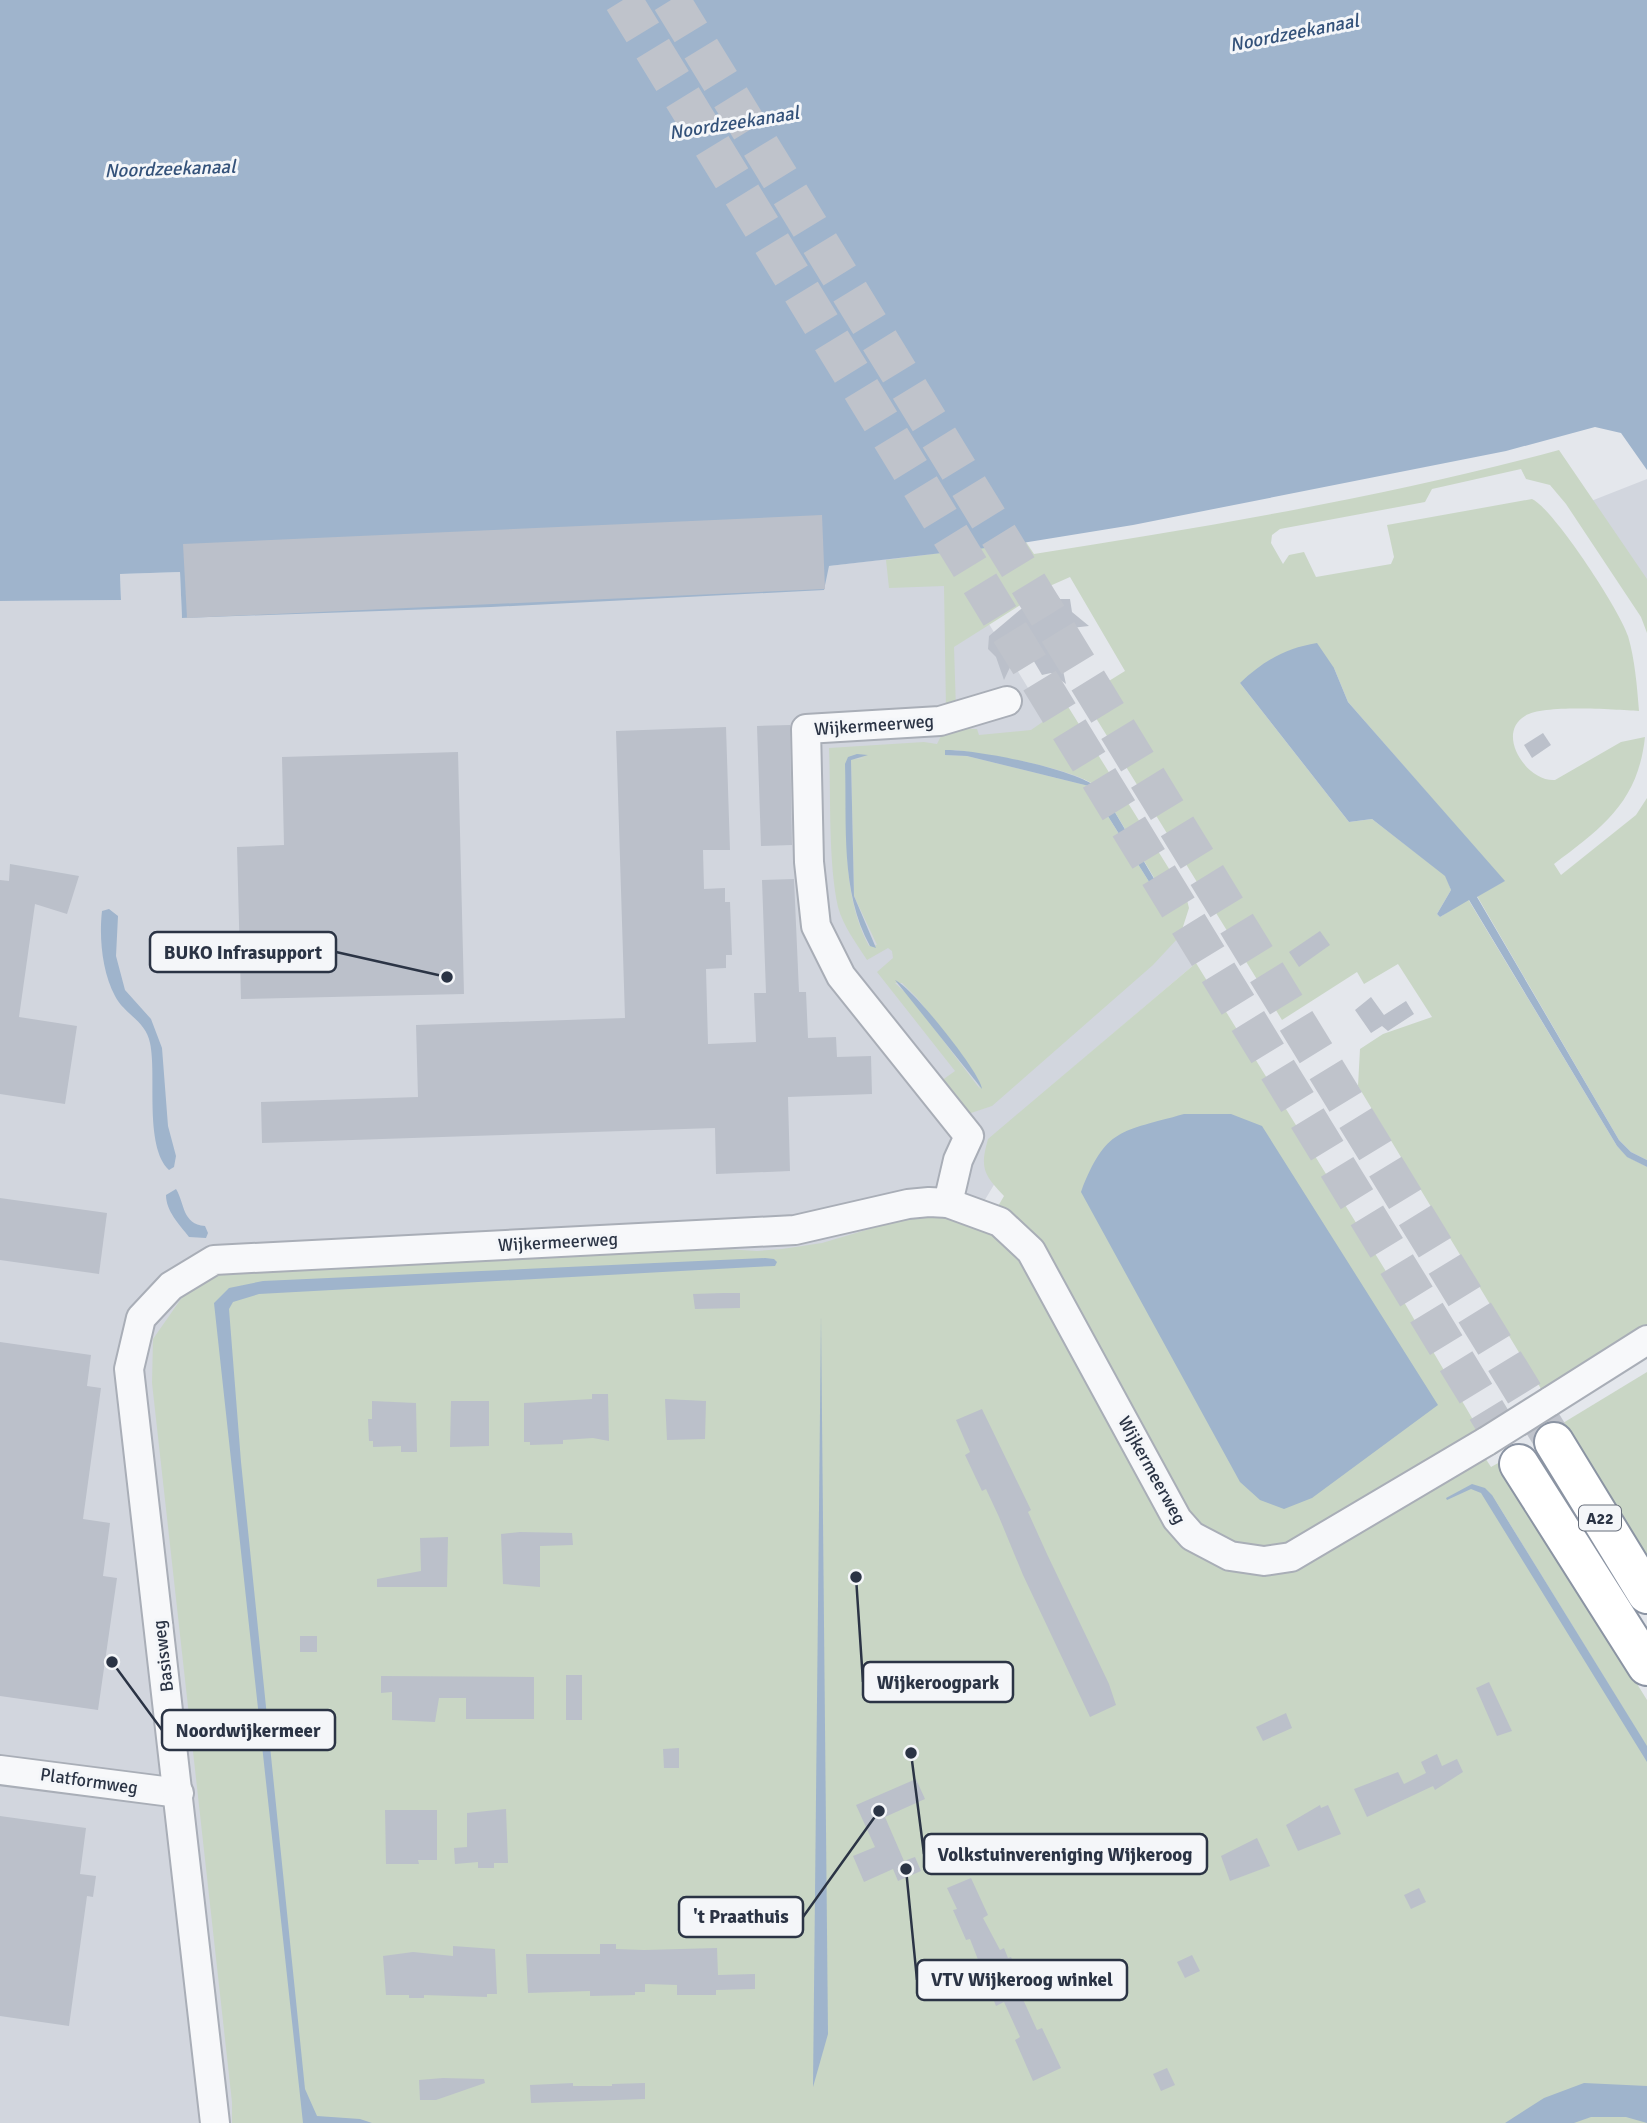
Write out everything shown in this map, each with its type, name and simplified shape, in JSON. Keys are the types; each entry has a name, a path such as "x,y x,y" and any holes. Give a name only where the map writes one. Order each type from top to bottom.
{"highway":[{"name":"A22","path":"1554,1442 1647,1594"},
{"name":"A22","path":"1520,1464 1647,1666"}],"street":[{"name":"Wijkermeerweg","path":"948,1203 958,1160 969,1136 882,1031 841,976 816,926 809,862 806,729 940,721 1007,701"},
{"name":"Wijkermeerweg","path":"172,1286 214,1261 794,1230 908,1203 948,1203 1000,1222 1031,1251 1177,1519 1192,1536 1210,1548 1248,1560 1291,1557 1487,1441 1647,1340"},
{"name":"Basisweg","path":"172,1286 141,1318 129,1368 215,2123"},
{"name":"Platformweg","path":"0,1770 179,1793"}],"shaded area":[{"path":"1647,479 1647,597 1586,503"},
{"path":"945,552 1196,963 1055,1083 962,1238 286,2123 0,2123 0,601 121,600 120,574 180,572 182,618 829,566"}],"green space":[{"path":"1559,450 1647,579 1647,633 1641,617 1566,504 1550,485 1526,479 1521,469 1432,489 1425,502 1280,529 1272,535 1271,543 1283,564 1289,555 1304,552 1316,577 1391,564 1394,557 1387,525 1532,499 1555,521 1600,584 1628,636 1639,711 1580,709 1534,712 1517,724 1513,734 1518,756 1525,765 1544,779 1555,780 1621,742 1645,737 1635,779 1626,796 1602,825 1554,864 1561,875 1636,815 1647,798 1647,1160 1631,1152 1619,1140 1477,896 1504,881 1348,702 1334,668 1240,683 1349,822 1372,819 1446,876 1451,890 1437,914 1440,917 1468,899 1617,1146 1628,1157 1647,1167 1647,1325 1543,1392 1358,1086 1360,1049 1383,1034 1432,1017 1398,964 1364,984 1357,972 1282,1020 1083,697 1125,671 1070,577 1052,585 954,647 956,710 946,710 944,586 889,588 886,560 1026,542 1034,554 1364,496"},
{"path":"1067,705 1186,896 1189,908 1180,936 1153,965 992,1106 965,1115 941,1081 955,1071 877,972 893,958 892,951 888,948 867,960 840,914 833,870 829,748 924,742 937,744 945,728 977,729 979,735 1031,730","holes":["955,750 1056,769 1092,784 1103,792 1169,903 1164,905 1089,786 967,756 945,755","848,757 866,758 851,759 854,896 877,945 869,946 853,901 847,829","895,983 902,983 917,998 975,1074 980,1089 911,998"]},
{"path":"1196,963 1387,1273 1479,1430 1471,1436 1491,1467 1500,1462 1647,1700 1647,1747 1492,1495 1647,1756 1647,2123 232,2123 232,2102 152,1383 153,1339 183,1296 196,1281 230,1268 694,1247 757,1251 822,1243 900,1220 953,1216 984,1230 1004,1196 985,1170 984,1157 988,1139"},
{"path":"1647,1372 1647,1567 1563,1423"}],"water":[{"name":"Noordzeekanaal","path":"0,0 1647,0 1647,470 1621,433 1595,427 1506,451 1133,525 1003,546 829,566 824,590 491,607 182,618 180,572 120,574 121,600 0,601"},
{"path":"1317,643 1334,668 1348,702 1505,881 1477,897 1619,1140 1631,1152 1647,1160 1647,1167 1627,1157 1617,1146 1469,900 1440,917 1437,914 1451,890 1445,876 1372,819 1349,822 1240,683 1275,657 1295,648"},
{"path":"945,750 1028,762 1092,784 1103,792 1169,904 1165,905 1158,896 1089,786 967,756 945,755"},
{"path":"868,755 851,760 854,896 876,948 870,946 860,925 849,880 845,764 848,757"},
{"path":"109,909 118,916 116,956 125,990 151,1019 162,1048 168,1126 176,1156 174,1167 169,1170 156,1145 152,1057 148,1035 115,996 104,965 101,921 102,911"},
{"path":"895,980 904,986 944,1031 970,1066 982,1089"},
{"path":"1184,1114 1231,1114 1262,1126 1438,1405 1312,1498 1284,1509 1260,1500 1240,1482 1081,1192 1099,1155 1118,1135"},
{"path":"176,1189 188,1217 205,1226 208,1233 206,1238 189,1237 174,1217 166,1195"},
{"path":"774,1259 777,1262 775,1266 259,1294 233,1302 229,1309 241,1462 305,2089 317,2116 360,2119 372,2123 303,2123 214,1303 229,1288 263,1281"},
{"path":"821,1315 828,2034 813,2087"},
{"path":"1472,1484 1485,1488 1492,1495 1647,1746 1647,1762 1481,1493 1471,1489 1447,1500 1446,1498"},
{"path":"1584,2083 1647,2086 1647,2123 1626,2117 1591,2117 1574,2123 1505,2123 1544,2098"}],"building":[{"path":"822,515 825,589 187,618 183,544"},
{"path":"1057,595 1060,599 1070,599 1072,612 1089,626 1071,628 1057,643 1068,660 1062,666 1066,684 1051,673 1042,675 1032,658 1012,663 1004,680 996,657 988,649 989,636 1021,609"},
{"path":"790,725 792,845 761,846 757,726"},
{"path":"726,727 730,850 703,850 704,889 725,888 725,902 730,902 732,955 726,955 726,968 706,969 708,1044 756,1042 754,993 766,993 762,880 794,879 799,992 806,992 808,1038 836,1037 837,1057 871,1056 872,1094 788,1097 790,1171 716,1174 715,1128 262,1143 261,1102 418,1097 416,1025 625,1018 616,731"},
{"path":"1543,733 1551,745 1532,758 1524,745"},
{"path":"458,752 464,994 241,999 237,847 284,845 282,757"},
{"path":"10,864 79,876 67,914 35,904 19,1017 77,1026 65,1104 0,1094 0,880 9,881"},
{"path":"1320,931 1330,945 1299,967 1289,952"},
{"path":"1371,997 1384,1015 1406,1001 1414,1014 1388,1031 1382,1026 1371,1033 1355,1010"},
{"path":"0,1198 107,1213 99,1274 0,1260"},
{"path":"740,1293 740,1308 695,1309 693,1294"},
{"path":"0,1342 91,1355 87,1386 101,1388 83,1519 110,1523 103,1576 117,1578 98,1710 0,1696"},
{"path":"592,1394 608,1394 609,1441 593,1438 563,1440 563,1444 530,1445 530,1442 524,1442 524,1403 592,1399"},
{"path":"665,1399 706,1401 705,1439 667,1440"},
{"path":"372,1401 416,1403 417,1452 401,1452 401,1446 373,1447 373,1441 369,1441 368,1419 372,1419"},
{"path":"451,1401 489,1401 489,1446 450,1447"},
{"path":"982,1409 1031,1510 1028,1512 1109,1684 1116,1705 1090,1717 986,1489 982,1491 965,1455 970,1452 956,1420"},
{"path":"572,1533 573,1545 540,1546 540,1587 503,1584 501,1534"},
{"path":"448,1537 447,1587 377,1587 377,1579 421,1571 420,1538"},
{"path":"300,1636 317,1636 317,1652 300,1652"},
{"path":"566,1675 582,1675 582,1720 566,1720"},
{"path":"381,1676 534,1677 534,1719 466,1719 466,1698 439,1698 435,1722 392,1720 392,1692 381,1693"},
{"path":"1489,1682 1512,1731 1497,1736 1476,1688"},
{"path":"1286,1713 1292,1728 1263,1741 1256,1727"},
{"path":"679,1748 679,1768 664,1768 663,1749"},
{"path":"1437,1754 1442,1766 1457,1759 1463,1772 1435,1790 1433,1786 1367,1817 1354,1789 1398,1772 1404,1784 1426,1773 1421,1762"},
{"path":"916,1779 925,1799 885,1817 904,1861 915,1857 921,1871 898,1881 893,1869 864,1882 853,1856 875,1847 856,1805"},
{"path":"1320,1805 1321,1808 1328,1805 1341,1834 1298,1851 1286,1825"},
{"path":"506,1809 508,1863 494,1863 494,1868 478,1868 478,1862 455,1864 454,1848 467,1847 467,1813"},
{"path":"385,1810 437,1810 437,1860 418,1860 419,1864 386,1864"},
{"path":"0,1816 86,1828 80,1874 96,1876 93,1897 87,1896 69,2026 0,2016"},
{"path":"1257,1838 1270,1866 1230,1881 1221,1856"},
{"path":"971,1878 988,1915 983,1918 1000,1950 1004,1948 1008,1958 1011,1957 1027,1993 1021,1995 1037,2030 1042,2028 1061,2068 1033,2081 1015,2040 1020,2037 1004,2002 996,2006 970,1939 966,1940 953,1910 957,1909 947,1888"},
{"path":"1419,1888 1426,1902 1411,1909 1404,1895"},
{"path":"600,1944 616,1944 616,1949 644,1950 717,1948 718,1975 755,1974 755,1989 716,1990 716,1995 677,1995 677,1985 645,1984 645,1992 635,1992 635,1995 590,1996 590,1991 528,1993 526,1954 600,1954"},
{"path":"453,1946 495,1949 497,1994 487,1994 487,1997 424,1995 424,1998 386,1995 383,1956 413,1952 453,1956"},
{"path":"1192,1955 1200,1971 1185,1978 1177,1962"},
{"path":"1167,2068 1175,2085 1161,2091 1153,2074"},
{"path":"484,2079 485,2083 436,2100 420,2100 419,2080"},
{"path":"573,2083 573,2086 612,2086 645,2083 645,2099 531,2103 530,2085"}],"tunnel":[{"path":"623,0 1519,1464"},
{"path":"671,0 1554,1442"}],"place":[{"name":"BUKO Infrasupport","path":"447,977"},
{"name":"Wijkeroogpark","path":"856,1577"},
{"name":"Noordwijkermeer","path":"112,1662"},
{"name":"Volkstuinvereniging Wijkeroog","path":"911,1753"},
{"name":"'t Praathuis","path":"879,1811"},
{"name":"VTV Wijkeroog winkel","path":"906,1869"}]}
